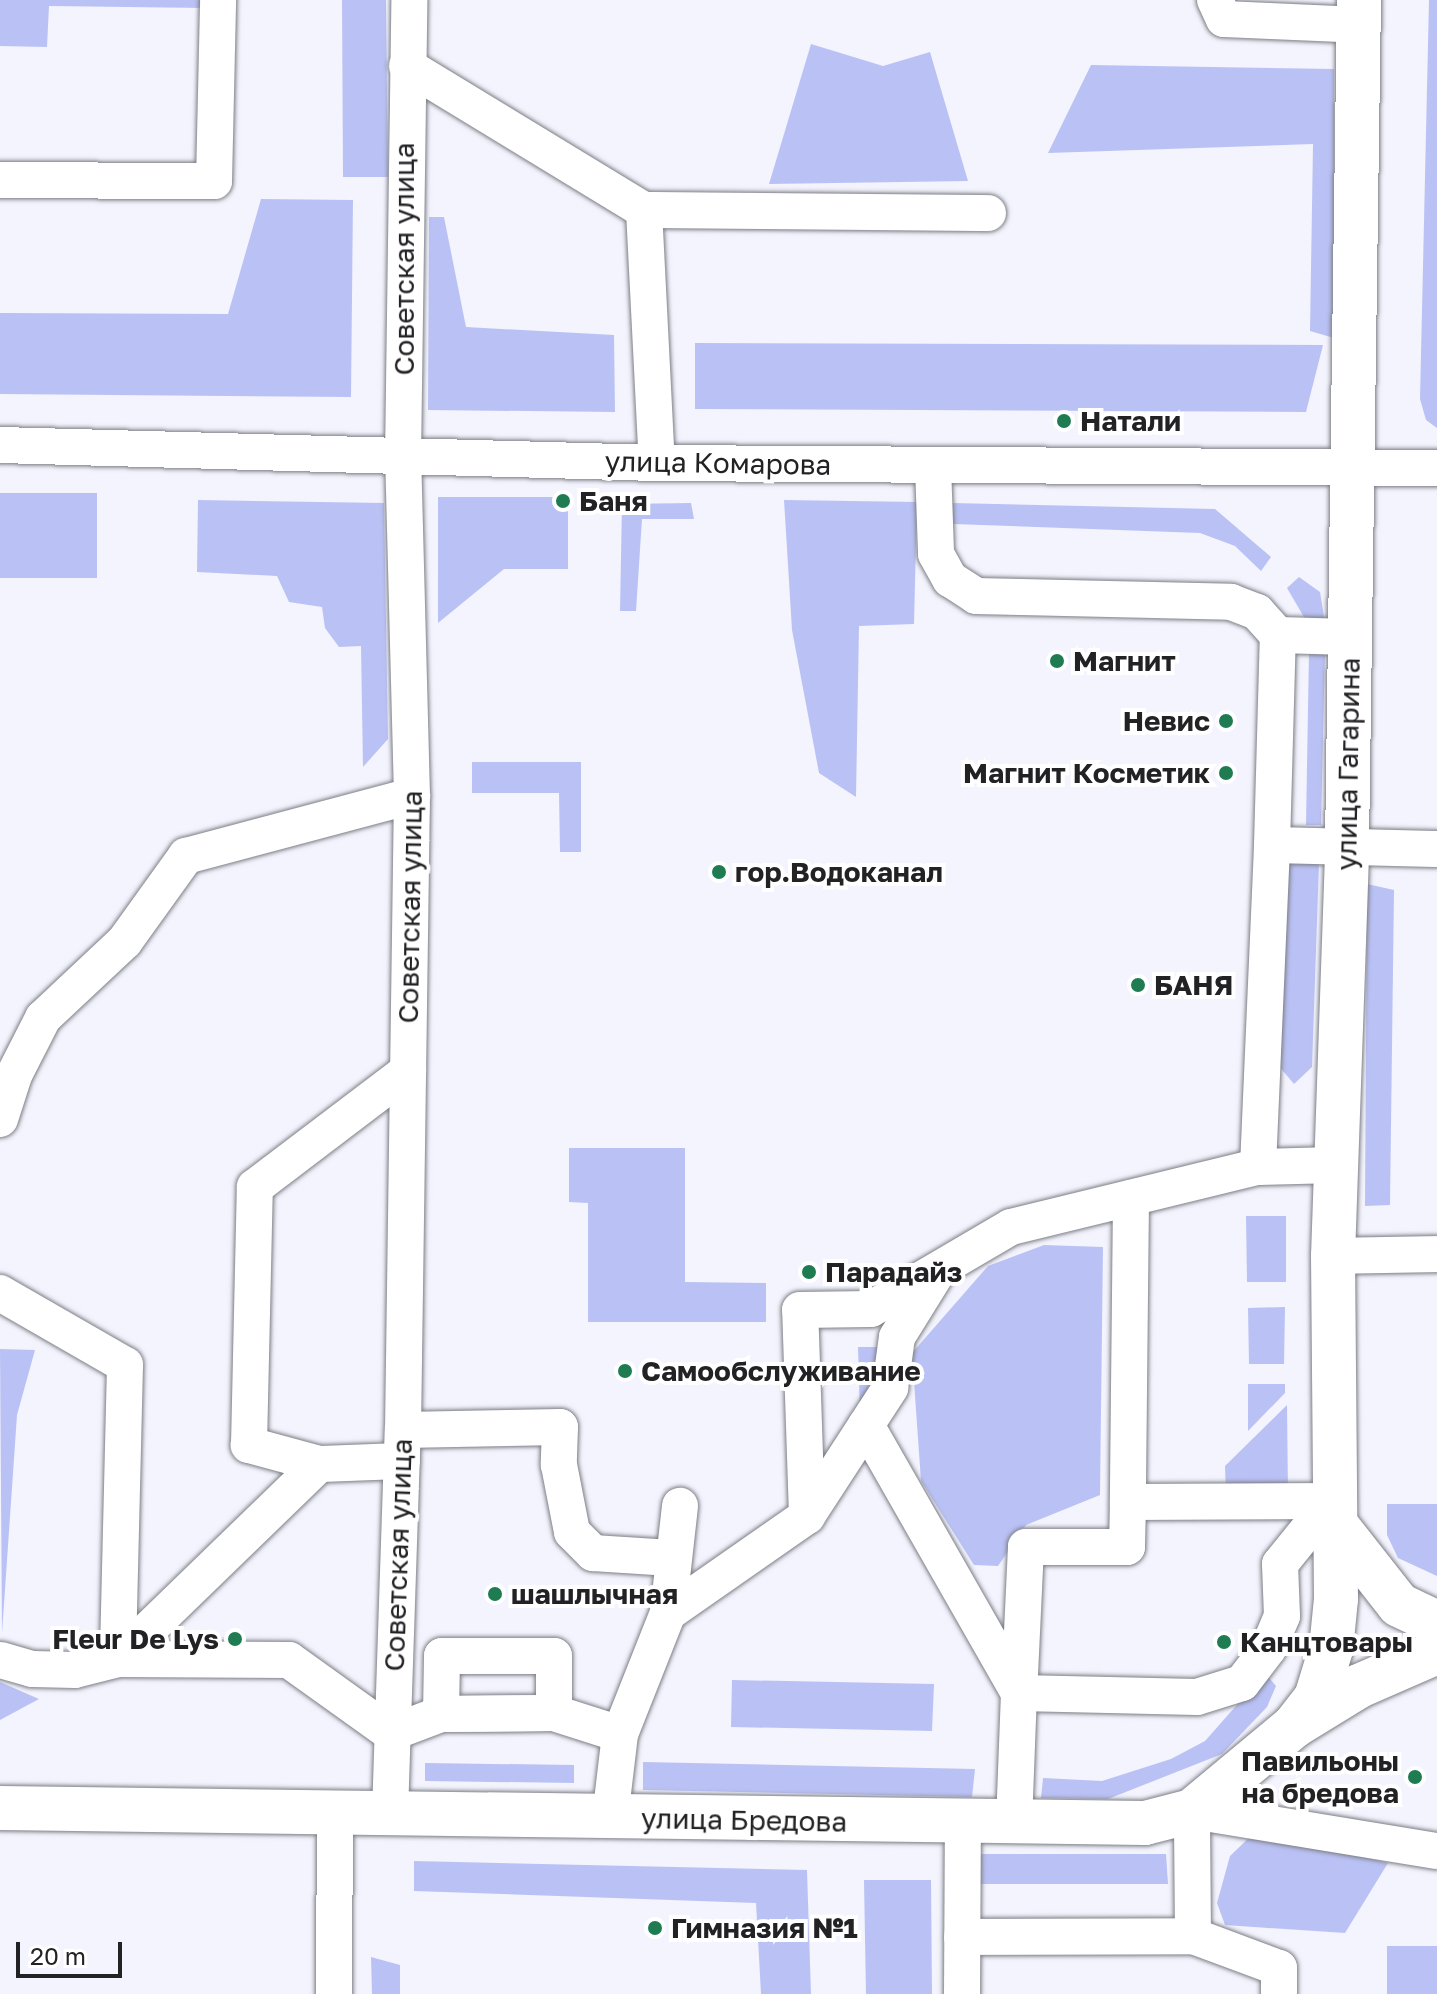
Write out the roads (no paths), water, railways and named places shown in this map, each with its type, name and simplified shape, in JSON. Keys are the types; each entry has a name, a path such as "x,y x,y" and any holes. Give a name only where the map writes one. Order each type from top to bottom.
{"main road":[{"name":"улица Гагарина","path":"1294,1726 1316,1698 1331,1649 1333,1256 1347,846 1359,13"},
{"path":"1334,1514 1399,1605 1437,1623"},
{"name":"улица Бредова","path":"0,1808 1145,1823 1192,1811 1294,1726 1359,1686 1437,1652"}],"street":[{"path":"0,180 214,181 218,0"},
{"name":"Советская улица","path":"390,1814 402,1445 412,796 403,458 409,0"},
{"path":"1215,0 1224,19 1359,13"},
{"path":"407,66 644,210 988,213"},
{"path":"644,210 657,463"},
{"name":"улица Комарова","path":"0,445 657,463 1437,468"},
{"path":"933,466 936,554 950,579 976,596 1231,602 1257,612 1278,635 1258,1167"},
{"path":"1278,635 1350,637"},
{"path":"0,1119 14,1075 43,1018 125,941 186,856 412,796"},
{"path":"1272,845 1437,849"},
{"path":"408,1071 255,1187 249,1445 319,1464 402,1445 560,1427 559,1465 572,1532 593,1553 671,1558"},
{"path":"807,1516 800,1310 871,1309 1011,1227 1258,1167 1336,1165"},
{"path":"1014,1822 1026,1547 1127,1547 1131,1198"},
{"path":"1333,1256 1437,1254"},
{"path":"668,1613 807,1516 890,1388 897,1337 942,1266"},
{"path":"0,1293 125,1365 118,1659"},
{"path":"866,1425 1019,1693"},
{"path":"118,1659 319,1464"},
{"path":"1128,1502 1334,1514"},
{"path":"610,1818 620,1734 668,1613 671,1558 680,1506"},
{"path":"1019,1693 1197,1697 1242,1683 1268,1649 1282,1616 1280,1564 1334,1514"},
{"path":"441,1714 442,1656 554,1656 554,1713"},
{"path":"0,1660 32,1669 75,1670 118,1659 289,1660 391,1733 441,1714 554,1713 620,1734"},
{"path":"1193,1936 1192,1811 1437,1851"},
{"path":"334,1994 335,1814"},
{"path":"962,1994 963,1822"},
{"path":"962,1937 1193,1936 1279,1968 1279,1994"}],"place":[{"name":"Натали","path":"1064,421"},
{"name":"Баня","path":"563,501"},
{"name":"Магнит","path":"1057,661"},
{"name":"Невис","path":"1226,721"},
{"name":"Магнит Косметик","path":"1226,773"},
{"name":"гор.Водоканал","path":"719,872"},
{"name":"БАНЯ","path":"1138,985"},
{"name":"Парадайз","path":"809,1272"},
{"name":"Самообслуживание","path":"625,1371"},
{"name":"шашлычная","path":"495,1594"},
{"name":"Fleur De Lys","path":"235,1639"},
{"name":"Канцтовары","path":"1224,1642"},
{"name":"Павильоны на бредова","path":"1415,1777"},
{"name":"Гимназия №1","path":"655,1928"}]}
